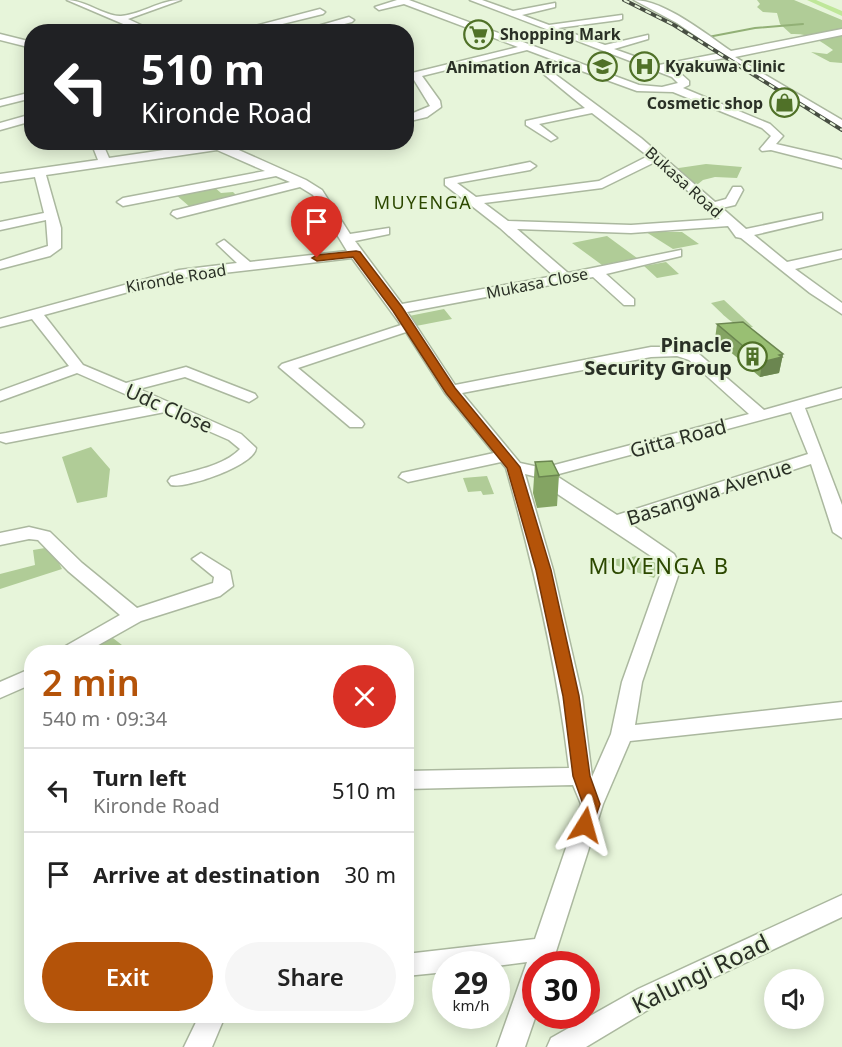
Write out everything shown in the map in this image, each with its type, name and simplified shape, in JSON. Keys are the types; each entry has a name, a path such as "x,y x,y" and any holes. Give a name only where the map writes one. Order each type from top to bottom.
{"street":[{"path":"75,2 95,0"},
{"path":"120,19 177,0"},
{"path":"379,7 403,1 637,88 673,88 680,86 684,80 478,0"},
{"path":"638,0 680,21 729,55 842,125"},
{"path":"75,2 132,24"},
{"path":"513,14 552,5"},
{"path":"270,24 320,12"},
{"path":"549,27 619,17"},
{"path":"483,29 526,19"},
{"path":"333,24 349,20"},
{"path":"657,68 842,32"},
{"path":"0,34 24,42"},
{"path":"605,48 645,37"},
{"path":"414,117 423,115 436,107 435,101 416,75 529,47"},
{"name":"Bukasa Road","path":"567,63 544,71 562,87 596,109 655,157 741,234 841,308"},
{"path":"673,88 763,124 777,136 768,148 820,154 842,164"},
{"path":"0,103 24,97"},
{"path":"551,138 530,123 596,109"},
{"path":"0,127 24,120"},
{"path":"100,150 105,162"},
{"path":"0,178 198,150"},
{"path":"228,150 303,183 318,193 351,246 398,309 451,390 509,462 544,570 571,696 581,776 592,804"},
{"path":"472,201 602,184 655,157"},
{"path":"474,163 486,173"},
{"path":"530,166 449,182 505,225 565,278"},
{"path":"0,265 52,249 55,228 39,171"},
{"path":"123,202 278,172"},
{"path":"177,214 303,183"},
{"path":"710,207 731,202 737,190"},
{"path":"0,226 51,215"},
{"path":"741,234 818,216"},
{"path":"505,225 632,229 728,222"},
{"name":"Kironde Road","path":"0,323 159,278 247,266 351,246 384,231"},
{"path":"224,244 247,266"},
{"name":"Mukasa Close","path":"398,309 596,272 676,254"},
{"path":"784,267 842,254"},
{"path":"596,272 629,302"},
{"name":"Udc Close","path":"35,313 78,368 235,437 248,447 248,452 238,460 177,482"},
{"path":"356,424 287,367 408,327"},
{"path":"451,390 651,352 679,351 702,362 760,415"},
{"path":"0,396 78,368"},
{"path":"126,388 186,372 249,397"},
{"name":"Gitta Road","path":"509,462 543,473 842,393"},
{"path":"796,406 841,526"},
{"path":"6,438 166,407"},
{"name":"Basangwa Avenue","path":"543,473 556,485 615,522 741,479 817,457"},
{"path":"408,477 509,462"},
{"path":"544,951 592,804 622,734 632,682 672,567 666,558 615,522"},
{"path":"0,538 30,533 44,536 75,567 134,616"},
{"path":"83,645 134,616 213,592 223,586 225,579 218,570 201,560"},
{"path":"0,691 24,679"},
{"path":"622,734 842,710"},
{"path":"414,780 581,776"},
{"name":"Kalungi Road","path":"561,1047 647,997 842,905"},
{"path":"414,965 522,958"},
{"path":"511,1047 522,1015"},
{"path":"198,1047 209,1023"}],"green space":[{"path":"757,0 794,0 842,20 842,63 830,62 811,52 827,54 833,50 814,38 791,34 780,24 777,13 763,12 757,7 760,4"},
{"path":"706,164 742,167 737,178 715,177 703,180 693,188 672,169"},
{"path":"213,186 221,193 233,192 237,196 190,207 175,194"},
{"path":"646,232 682,232 699,244 673,249"},
{"path":"607,236 637,258 602,265 572,243"},
{"path":"666,262 679,274 657,278 644,266"},
{"path":"724,300 753,327 735,324 711,303"},
{"path":"444,309 452,319 416,326 409,316"},
{"path":"91,447 110,469 107,497 77,503 62,457"},
{"path":"487,476 494,494 483,495 481,491 468,492 463,478"},
{"path":"51,547 62,569 0,589 0,574 35,565 33,550"},
{"path":"638,556 656,563 659,570 654,578 603,561"},
{"path":"109,635 122,645 91,645"}],"building":[{"path":"743,322 783,354 779,355 782,357 762,362 717,324"},
{"path":"552,461 559,475 539,477 535,462"}],"waterway":[{"path":"810,0 842,14"},
{"path":"708,37 755,28 803,24"}],"railway":[{"path":"624,0 674,25 842,130"}],"place":[{"name":"Shopping Mark","path":"479,34"},
{"name":"Kyakuwa Clinic","path":"644,66"},
{"name":"Animation Africa","path":"602,67"},
{"name":"Cosmetic shop","path":"784,103"},
{"name":"Pinacle Security Group","path":"753,356"}],"district":[{"name":"MUYENGA","path":"423,202"},
{"name":"MUYENGA B","path":"659,565"}],"route":[{"path":"317,258 356,254 398,309 451,390 514,467 544,570 571,696 581,776 592,804 585,825"}]}
